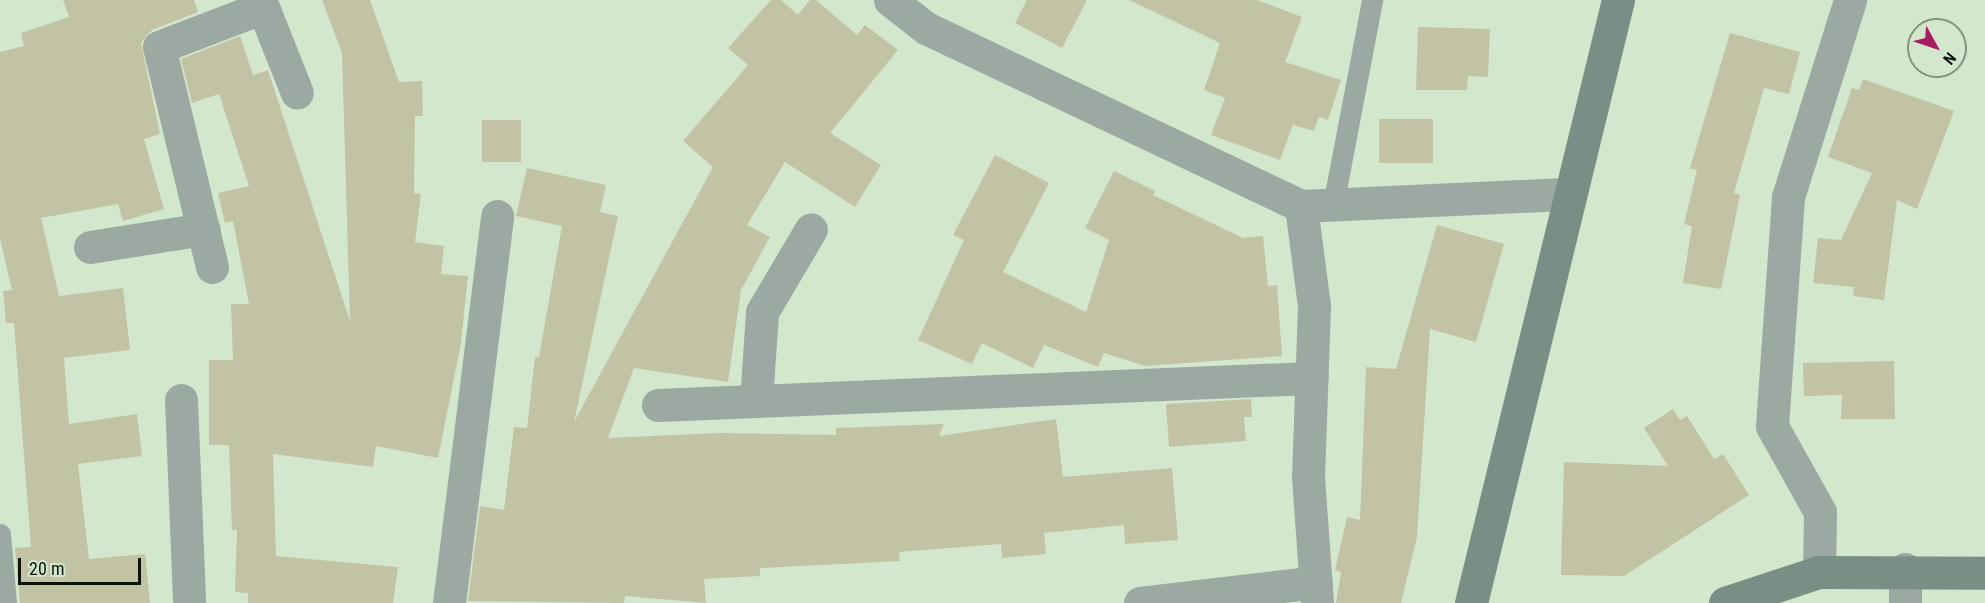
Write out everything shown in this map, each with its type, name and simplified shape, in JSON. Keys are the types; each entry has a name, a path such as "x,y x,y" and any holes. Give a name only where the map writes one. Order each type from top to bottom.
{"street":[{"path":"890,0 926,28 1300,206 1570,194"},
{"path":"1471,603 1618,0"},
{"path":"1820,572 1820,512 1772,426 1788,197 1850,0"},
{"path":"212,267 159,47 218,12 263,7 297,93"},
{"path":"1140,603 1316,592 1308,477 1314,306 1300,206"},
{"path":"449,603 497,216"},
{"path":"90,247 204,229"},
{"path":"756,401 762,312 811,229"},
{"path":"658,405 1311,378"},
{"path":"181,400 189,603"},
{"path":"1905,569 1905,603"},
{"path":"1725,603 1820,572 1905,569 1985,573"}],"lane":[{"path":"1333,205 1372,0"},
{"path":"0,534 6,603"}],"building":[{"path":"63,0 194,0 198,12 152,30 141,43 160,134 144,139 164,209 123,221 118,204 41,218 59,296 123,288 130,350 64,358 69,424 137,414 142,456 78,464 89,559 145,554 150,603 20,603 15,548 31,547 14,323 6,323 3,291 12,290 0,239 0,52 24,46 21,33 69,17"},
{"path":"322,0 370,0 399,82 422,81 423,116 415,116 414,193 421,194 415,242 444,246 441,274 468,276 461,343 438,458 376,446 373,467 273,454 276,556 398,567 393,603 248,603 248,593 235,592 237,530 232,530 229,445 209,445 209,360 233,360 231,304 249,304 233,221 225,223 218,193 249,186 219,94 192,103 181,59 240,36 253,75 268,70 350,321 342,53"},
{"path":"771,0 781,0 798,15 810,0 816,0 857,35 865,25 898,50 830,133 881,165 855,207 785,162 747,225 770,237 741,290 728,382 634,368 608,438 720,433 836,435 836,428 944,424 939,436 1056,419 1063,477 1172,468 1178,540 1125,544 1124,525 1044,533 1046,554 1002,558 1001,544 899,552 900,561 760,568 760,576 704,579 706,603 625,596 624,603 468,601 480,506 504,510 514,427 527,428 535,357 539,357 562,226 516,216 527,168 606,185 600,212 618,216 574,422 713,167 683,141 748,65 728,48"},
{"path":"1027,0 1087,0 1062,48 1015,23"},
{"path":"1129,0 1257,0 1302,17 1285,62 1341,80 1328,120 1319,117 1314,131 1293,125 1280,160 1211,135 1225,98 1204,90 1220,43"},
{"path":"1418,27 1490,29 1488,77 1468,76 1467,90 1416,90"},
{"path":"1730,33 1800,52 1789,94 1764,88 1734,193 1740,195 1721,289 1683,283 1692,226 1684,224 1697,170 1690,168"},
{"path":"1863,79 1954,111 1917,209 1897,200 1884,300 1853,296 1854,287 1813,283 1818,238 1841,240 1872,173 1828,157 1852,88 1859,90"},
{"path":"1379,119 1433,119 1433,163 1379,163"},
{"path":"482,120 521,120 521,162 482,162"},
{"path":"995,155 1049,183 1003,272 1086,312 1109,240 1085,228 1114,171 1155,191 1153,195 1243,238 1263,236 1268,286 1277,285 1282,356 1145,366 1104,353 1098,367 1044,345 1033,368 982,343 972,364 918,340 964,240 953,235"},
{"path":"1437,225 1504,244 1476,342 1430,329 1417,537 1401,603 1336,603 1341,572 1335,570 1347,517 1360,520 1366,367 1396,369"},
{"path":"1894,361 1895,419 1841,419 1842,395 1804,396 1803,363"},
{"path":"1251,399 1252,417 1244,417 1246,441 1169,447 1166,404"},
{"path":"1673,409 1680,420 1687,416 1714,459 1723,454 1749,495 1624,576 1561,575 1564,462 1668,466 1644,428"}]}
